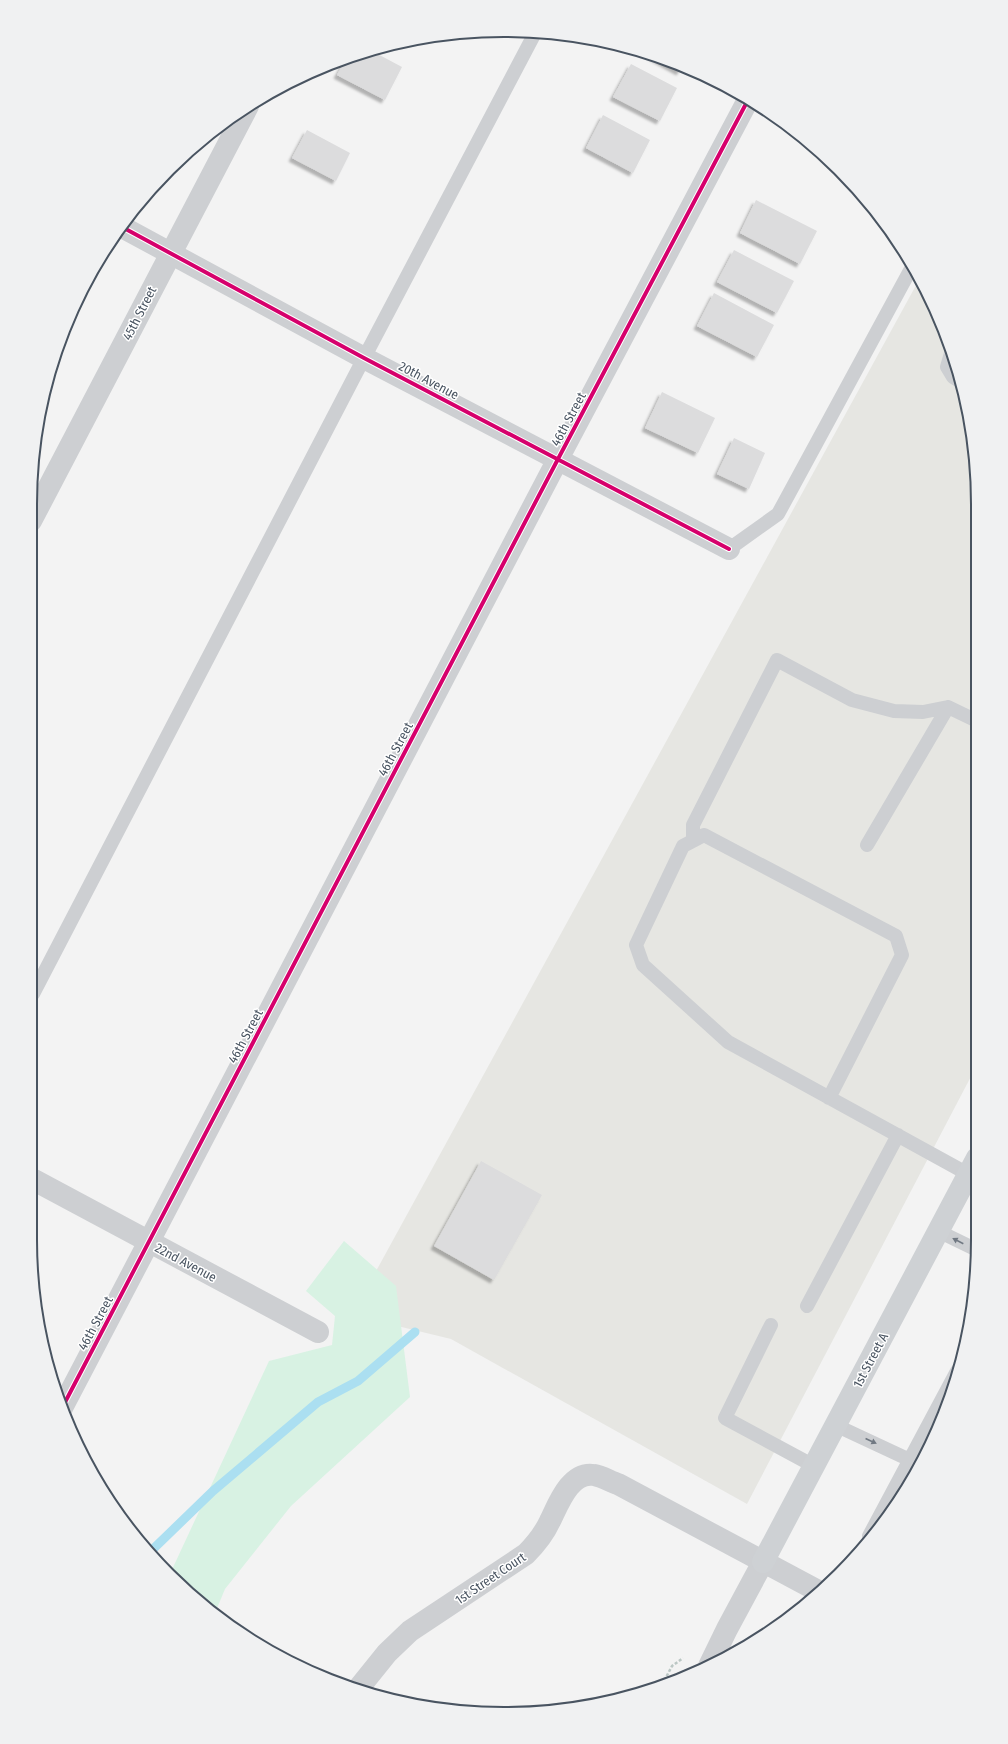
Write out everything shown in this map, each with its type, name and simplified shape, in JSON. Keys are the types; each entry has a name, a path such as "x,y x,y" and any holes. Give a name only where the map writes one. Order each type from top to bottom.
{"street":[{"name":"46th Street","path":"66,1400 558,459 745,105"},
{"name":"45th Street","path":"37,509 241,119"},
{"name":"20th Avenue","path":"127,229 364,358 729,549"},
{"name":"1st Street A","path":"763,1562 971,1170"},
{"name":"22nd Avenue","path":"37,1182 318,1332"},
{"name":"1st Street Court","path":"362,1684 387,1653 410,1631 526,1554 538,1541 550,1521 559,1501 570,1486 581,1477 594,1475 618,1484 814,1589"},
{"path":"712,1658 720,1641 763,1562"}],"lane":[{"path":"37,986 532,38"},
{"path":"729,549 778,514 909,272"},
{"path":"948,362 947,366 953,377"},
{"path":"693,840 693,825 777,660 852,700 894,711 923,712 948,707 971,717"},
{"path":"867,845 948,707"},
{"path":"829,1098 902,955 896,936 704,834 683,846 636,946 643,965 728,1042 829,1098 898,1135 971,1165"},
{"path":"807,1306 898,1135"},
{"path":"938,1231 971,1247"},
{"path":"771,1325 725,1418 814,1466"},
{"path":"880,1516 944,1396"},
{"path":"836,1424 910,1460"}],"shaded area":[{"path":"916,285 935,325 955,383 967,443 970,473 971,1076 747,1504 451,1339 352,1315"}],"green space":[{"path":"344,1241 396,1286 410,1397 291,1506 225,1589 217,1608 196,1591 173,1568 269,1361 332,1345 335,1316 306,1291"}],"building":[{"path":"378,54 402,67 385,100 337,75 342,67"},
{"path":"631,64 677,88 660,121 613,97"},
{"path":"603,115 650,140 633,173 586,148"},
{"path":"307,130 350,153 336,181 292,158"},
{"path":"756,200 817,231 800,264 740,233"},
{"path":"734,250 794,281 777,313 717,282"},
{"path":"714,293 774,325 757,357 697,326"},
{"path":"662,392 715,418 698,453 645,428"},
{"path":"734,438 765,453 749,489 717,474"},
{"path":"481,1161 542,1195 494,1280 434,1246"}],"waterway":[{"path":"154,1549 213,1491 318,1402 358,1381 415,1332"}],"cycle path":[{"path":"66,1400 558,459 745,105"},
{"path":"127,230 364,358 729,549"}]}
